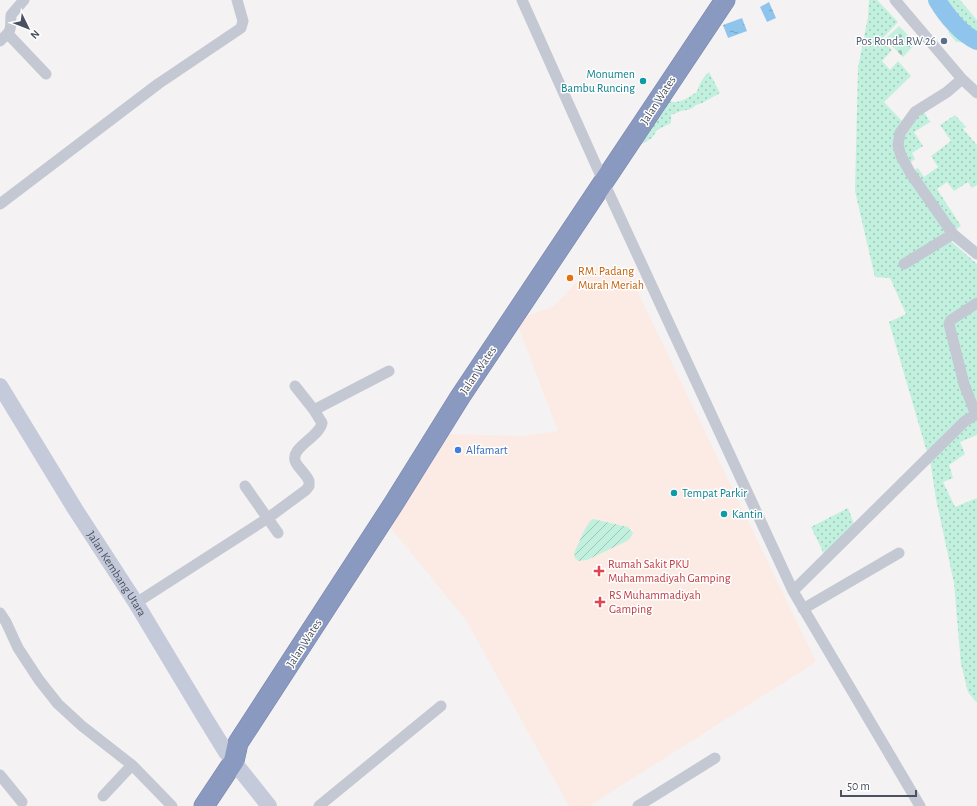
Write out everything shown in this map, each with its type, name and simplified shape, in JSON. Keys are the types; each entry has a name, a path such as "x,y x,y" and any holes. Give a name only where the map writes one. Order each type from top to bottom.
{"highway":[{"name":"Jalan Wates","path":"192,806 233,752 394,503 460,397 725,0"},
{"name":"Jalan Wates","path":"204,806 233,752"}],"street":[{"path":"24,0 11,15 12,28 4,38 46,74"},
{"path":"0,204 158,84 241,28 242,21 237,0"},
{"path":"522,0 604,182 793,591 920,806"},
{"path":"895,0 962,79 977,93"},
{"path":"962,79 947,92 914,112 900,133 898,145 901,156 911,174 954,234 977,254"},
{"path":"904,264 954,234"},
{"path":"793,591 965,420 976,415 964,384 949,324 951,320 977,303"},
{"path":"314,410 389,371"},
{"name":"Jalan Kembang Utara","path":"0,386 75,509 136,603 200,712 233,752 268,806"},
{"path":"136,603 268,518 303,493 309,486 307,477 294,458 297,450 316,434 321,426 321,420 295,386"},
{"path":"245,486 278,533"},
{"path":"803,609 899,553"},
{"path":"0,613 6,622 18,648 39,680 58,704 82,726 132,765 172,806"},
{"path":"319,806 441,706"},
{"path":"638,806 714,758"},
{"path":"103,796 132,765"},
{"path":"0,775 22,802"}],"shaded area":[{"name":"Rumah Sakit PKU Muhammadiyah Gamping","path":"598,268 608,274 630,276 816,662 589,806 569,806 466,620 386,522 440,434 525,436 558,431 515,318 530,315 553,307 576,283"}],"green space":[{"path":"869,0 877,0 898,22 882,39 892,50 882,61 890,70 898,61 911,76 884,102 902,121 913,109 931,96 933,97 923,110 930,122 914,132 923,146 912,153 915,159 910,163 914,170 918,168 924,177 938,167 931,156 951,141 940,125 955,115 966,127 963,129 977,145 977,185 972,188 968,182 954,191 947,182 937,189 961,226 945,236 977,264 977,435 960,442 965,454 949,465 953,478 943,482 955,507 977,498 977,703 968,692 961,664 954,583 936,499 931,466 889,322 906,314 890,278 875,277 855,191 858,68 868,17"},
{"path":"932,0 960,0 977,20 977,43 956,42 948,32 953,26"},
{"path":"899,26 916,43 903,57 885,39"},
{"path":"709,72 720,93 691,109 671,115 671,123 657,130 652,138 640,145 669,101 680,101 697,92 705,76"},
{"path":"848,508 854,524 824,554 811,527"},
{"path":"593,519 628,527 633,533 630,539 625,542 587,560 579,561 575,558 574,553 585,530"}],"water":[{"path":"769,2 776,18 767,22 760,7"},
{"path":"742,18 747,31 728,38 723,25"}],"waterway":[{"path":"937,0 954,24 965,34 977,41"}],"place":[{"name":"Pos Ronda RW 26","path":"944,41"},
{"name":"Monumen Bambu Runcing","path":"643,81"},
{"name":"RM. Padang Murah Meriah","path":"570,278"},
{"name":"Alfamart","path":"458,450"},
{"name":"Tempat Parkir","path":"674,493"},
{"name":"Kantin","path":"724,514"},
{"name":"Rumah Sakit PKU Muhammadiyah Gamping","path":"599,571"},
{"name":"RS Muhammadiyah Gamping","path":"600,602"}]}
